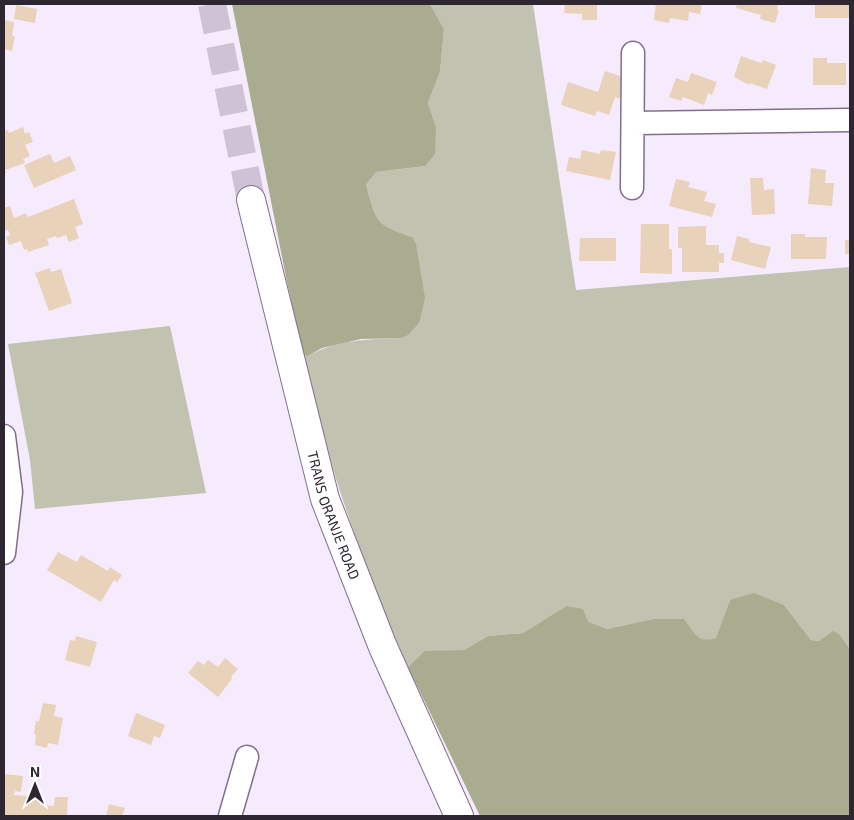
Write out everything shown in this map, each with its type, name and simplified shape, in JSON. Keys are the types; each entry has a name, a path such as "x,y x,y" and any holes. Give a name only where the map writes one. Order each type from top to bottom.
{"main road":[{"name":"TRANS ORANJE ROAD","path":"251,200 325,500 383,647 459,816"}],"street":[{"path":"632,188 634,123 633,53"},
{"path":"634,123 850,120"},
{"path":"4,436 10,492 4,553"},
{"path":"230,816 247,757"}],"green space":[{"path":"232,4 430,4 444,29 440,72 428,103 436,127 435,154 425,166 376,172 366,185 372,207 379,220 390,229 412,237 416,244 425,298 419,323 408,335 401,338 361,339 322,348 308,356 303,355"},
{"path":"430,4 533,4 576,290 850,267 850,649 840,635 819,641 811,640 784,605 730,600 716,639 707,641 653,619 607,629 588,623 566,606 523,633 488,636 464,650 425,652 408,667 355,536 322,431 303,355 308,356 330,347 353,341 401,338 412,237 390,229 379,220 372,207 366,185 376,172 425,166 436,127 428,103 440,72 444,29"},
{"path":"170,326 206,493 35,509 30,460 8,344"},
{"path":"754,593 784,605 811,640 819,641 833,631 840,635 850,649 850,816 480,816 408,667 425,651 464,650 488,636 523,633 566,606 583,609 588,622 607,629 653,619 684,619 700,638 716,638 730,600"}],"building":[{"path":"565,4 597,4 597,20 582,20 582,14 564,13"},
{"path":"656,4 702,4 700,14 689,12 688,21 670,18 669,23 654,20"},
{"path":"737,4 778,4 777,10 779,10 775,23 760,19 761,15 736,8"},
{"path":"815,4 850,4 850,18 815,18"},
{"path":"16,5 37,9 35,23 14,19"},
{"path":"4,20 14,22 12,36 15,36 12,51 4,49"},
{"path":"741,56 761,63 763,60 776,65 767,89 750,83 749,85 734,77"},
{"path":"813,58 827,58 827,63 846,63 846,85 813,85"},
{"path":"605,71 626,78 619,99 615,97 609,115 597,111 595,116 561,105 568,82 598,92"},
{"path":"691,73 717,82 712,95 708,93 704,105 683,97 681,101 669,97 676,78 688,82"},
{"path":"23,127 25,134 29,132 33,142 25,145 30,156 23,159 25,163 5,170 6,173 4,174 4,131 8,130 9,133"},
{"path":"582,150 600,154 601,150 616,152 610,180 566,171 569,157 580,159"},
{"path":"50,154 54,163 70,156 76,170 34,188 24,165"},
{"path":"811,168 826,170 825,183 834,183 832,206 808,204"},
{"path":"750,178 763,178 764,190 774,189 775,214 752,215"},
{"path":"676,179 690,182 688,187 707,192 704,201 716,204 712,217 669,206"},
{"path":"74,199 83,224 75,227 79,238 69,242 66,235 57,238 56,236 47,239 49,245 28,252 27,249 24,250 21,241 9,245 6,237 10,235 8,230 4,231 4,208 10,206 14,218 26,213 28,217"},
{"path":"641,224 669,224 672,274 640,273"},
{"path":"706,226 706,245 719,245 719,253 724,253 724,263 719,263 719,272 682,272 682,248 678,248 678,227"},
{"path":"791,234 805,234 805,237 827,237 826,259 791,259"},
{"path":"737,236 749,239 749,242 771,247 765,269 731,260"},
{"path":"580,238 616,238 616,261 579,261"},
{"path":"845,240 850,240 850,254 845,254"},
{"path":"50,268 51,272 61,269 72,303 49,311 35,273"},
{"path":"58,552 77,562 81,555 108,571 110,567 122,575 117,582 114,580 101,602 47,570"},
{"path":"76,636 97,642 90,667 65,660 70,640 75,641"},
{"path":"225,658 238,669 218,697 188,673 198,661 204,665 208,660 218,667"},
{"path":"43,703 56,705 54,716 63,718 58,745 48,743 47,748 35,745 36,734 34,734 36,721 39,721"},
{"path":"136,713 165,725 160,738 154,736 151,745 128,736"},
{"path":"4,774 23,776 21,792 15,791 14,795 41,797 40,805 54,806 55,797 68,797 67,816 4,816"},
{"path":"109,804 125,808 122,816 106,816"}],"tunnel":[{"path":"212,4 251,200"}]}
